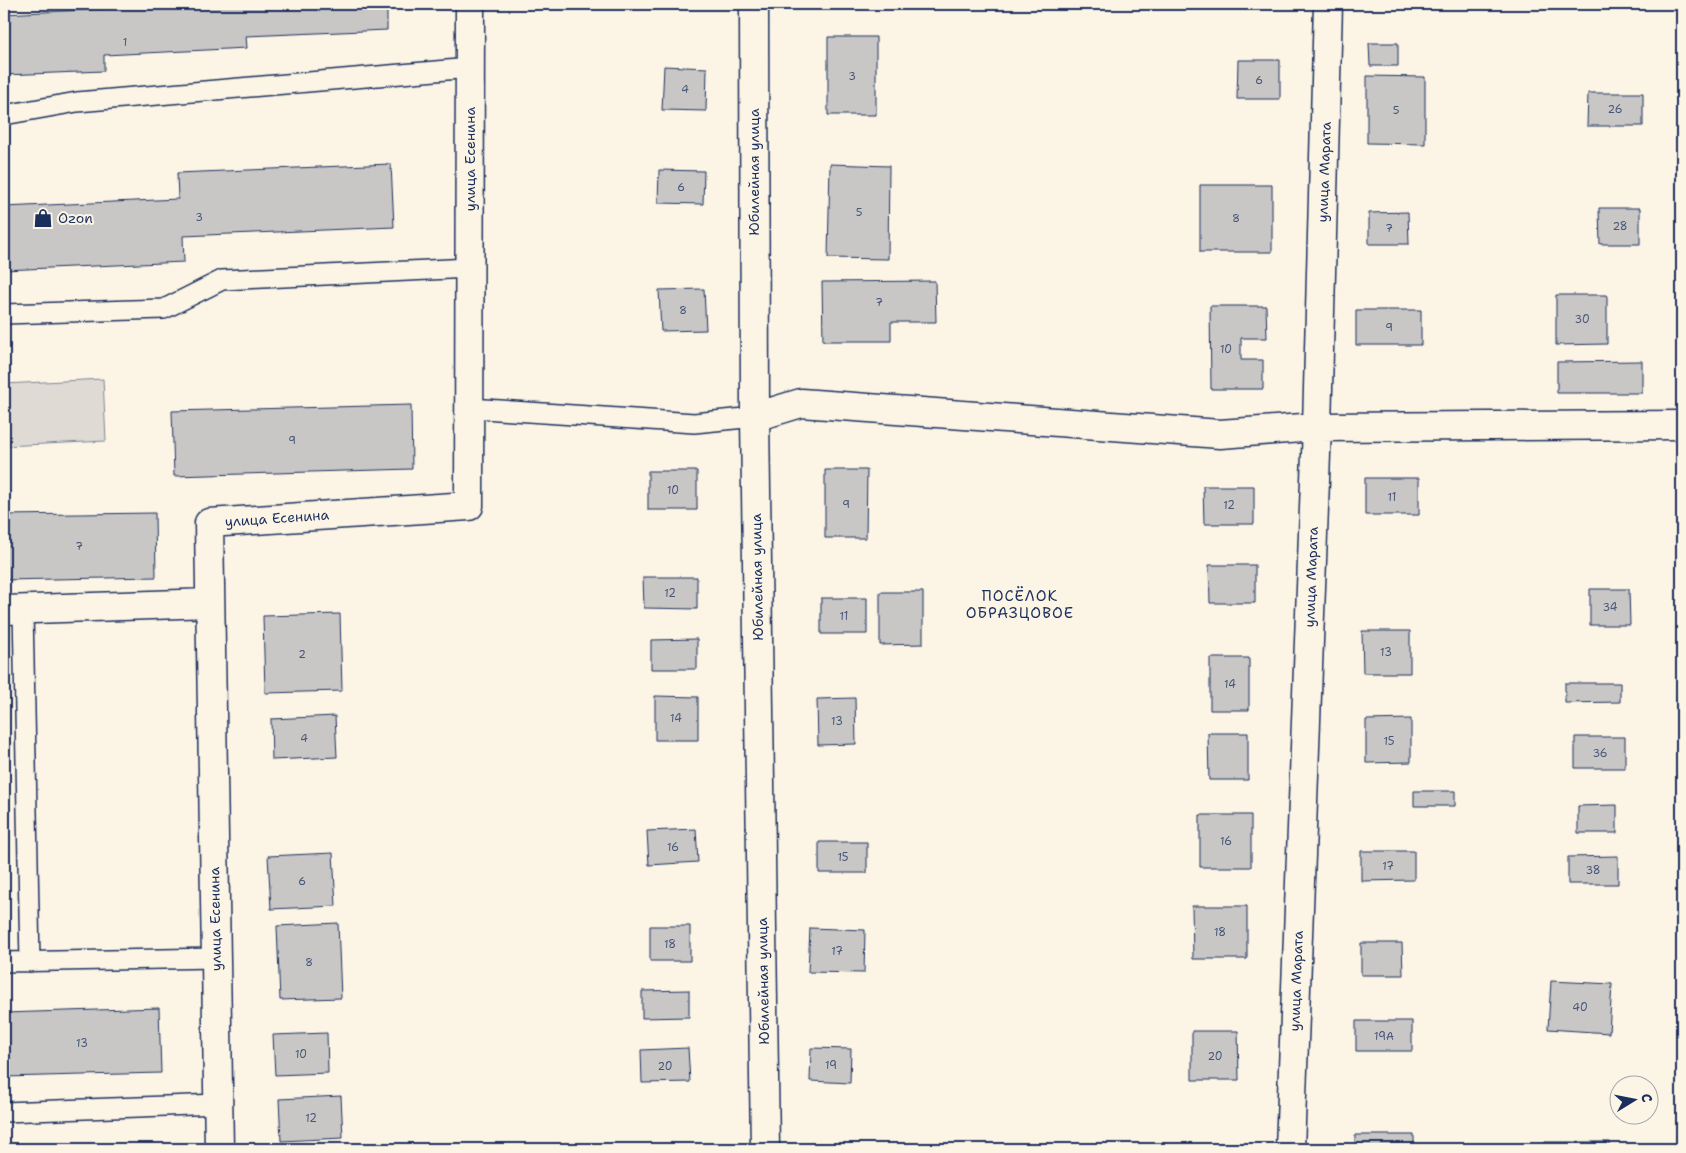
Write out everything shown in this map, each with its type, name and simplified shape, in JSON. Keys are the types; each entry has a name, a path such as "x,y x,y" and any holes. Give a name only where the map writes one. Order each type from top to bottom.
{"street":[{"name":"улица Есенина","path":"219,1149 209,523 469,506 470,4"},
{"name":"Юбилейная улица","path":"754,4 755,417 765,1149"},
{"name":"улица Марата","path":"1290,1149 1317,427 1328,4"},
{"path":"755,417 801,403 1220,434 1317,427 1682,425"},
{"path":"14,610 210,603"}],"lane":[{"path":"4,115 77,102 470,68"},
{"path":"4,314 164,309 222,280 470,268"},
{"path":"469,408 694,423 755,417"},
{"path":"14,610 30,962"},
{"path":"4,962 216,958"},
{"path":"4,1112 218,1104"}],"shaded area":[{"path":"103,379 106,441 4,446 4,384"}],"building":[{"path":"104,4 421,4 421,7 387,9 387,30 246,36 247,48 104,55 104,71 4,75 4,14 104,9"},
{"path":"1576,4 1643,4 1643,6 1576,6"},
{"path":"828,37 876,37 876,115 828,115"},
{"path":"1369,43 1398,43 1398,66 1370,66"},
{"path":"1238,60 1280,60 1280,99 1237,99"},
{"path":"664,66 707,68 706,111 662,110"},
{"path":"1367,76 1425,77 1425,144 1367,143"},
{"path":"1588,93 1643,93 1643,126 1587,126"},
{"path":"391,164 394,227 183,236 184,262 4,270 4,207 178,199 177,173"},
{"path":"830,164 889,166 888,259 828,258"},
{"path":"659,170 704,171 703,204 658,203"},
{"path":"1200,185 1272,185 1272,252 1200,252"},
{"path":"1599,208 1640,208 1640,244 1600,244"},
{"path":"1408,212 1409,244 1369,244 1369,213"},
{"path":"935,281 936,322 891,322 891,341 823,341 822,282"},
{"path":"704,289 706,330 661,331 659,290"},
{"path":"1556,295 1607,295 1607,344 1556,345"},
{"path":"1210,306 1266,306 1267,338 1241,338 1241,360 1263,360 1263,389 1211,389"},
{"path":"1356,310 1421,310 1421,345 1356,345"},
{"path":"1642,361 1642,393 1557,393 1557,362"},
{"path":"411,405 412,469 174,476 172,411"},
{"path":"825,470 867,470 866,538 825,538"},
{"path":"648,471 697,471 697,510 648,510"},
{"path":"1365,478 1419,478 1419,515 1365,515"},
{"path":"1203,486 1254,486 1254,524 1204,524"},
{"path":"155,513 156,577 4,580 4,515"},
{"path":"1209,565 1255,565 1255,603 1210,603"},
{"path":"643,577 697,577 697,609 644,608"},
{"path":"1590,589 1629,589 1630,625 1590,625"},
{"path":"880,592 923,592 923,644 880,645"},
{"path":"821,598 867,598 867,634 821,634"},
{"path":"340,614 342,691 265,693 263,616"},
{"path":"1362,631 1410,631 1410,673 1363,673"},
{"path":"697,639 697,669 651,669 651,640"},
{"path":"1210,658 1249,658 1249,710 1210,710"},
{"path":"1565,683 1620,683 1620,702 1565,703"},
{"path":"655,696 698,697 698,740 655,740"},
{"path":"855,698 856,744 818,745 817,699"},
{"path":"335,716 337,757 272,760 271,719"},
{"path":"1411,719 1411,762 1366,763 1366,720"},
{"path":"1208,733 1248,733 1248,780 1209,780"},
{"path":"1575,737 1625,737 1625,768 1575,768"},
{"path":"1414,791 1455,791 1455,806 1414,806"},
{"path":"1617,805 1617,833 1578,833 1578,806"},
{"path":"1200,815 1251,815 1251,867 1200,867"},
{"path":"696,829 698,862 649,865 647,831"},
{"path":"819,842 867,842 867,873 819,873"},
{"path":"1361,851 1414,851 1414,880 1361,881"},
{"path":"333,853 336,906 271,909 268,856"},
{"path":"1618,856 1618,884 1568,884 1568,857"},
{"path":"1192,906 1247,906 1247,959 1193,959"},
{"path":"338,923 341,998 280,1000 277,926"},
{"path":"650,926 690,926 690,961 650,961"},
{"path":"810,928 865,930 864,973 808,972"},
{"path":"1361,943 1402,943 1403,975 1361,975"},
{"path":"1551,981 1612,984 1609,1033 1548,1029"},
{"path":"689,990 689,1017 642,1018 642,991"},
{"path":"159,1008 161,1073 4,1077 4,1013"},
{"path":"1356,1021 1412,1021 1412,1051 1356,1051"},
{"path":"1192,1031 1238,1031 1239,1080 1192,1080"},
{"path":"327,1033 328,1073 275,1075 273,1035"},
{"path":"688,1048 690,1082 642,1083 641,1050"},
{"path":"811,1048 851,1049 850,1083 810,1081"},
{"path":"341,1096 343,1138 281,1141 279,1099"},
{"path":"1355,1135 1414,1135 1414,1149 1355,1149"},
{"path":"1545,1142 1610,1142 1610,1149 1545,1149"}],"place":[{"name":"Ozon","path":"43,218"}],"district":[{"name":"ПОСЁЛОК ОБРАЗЦОВОЕ","path":"1020,604"}]}
